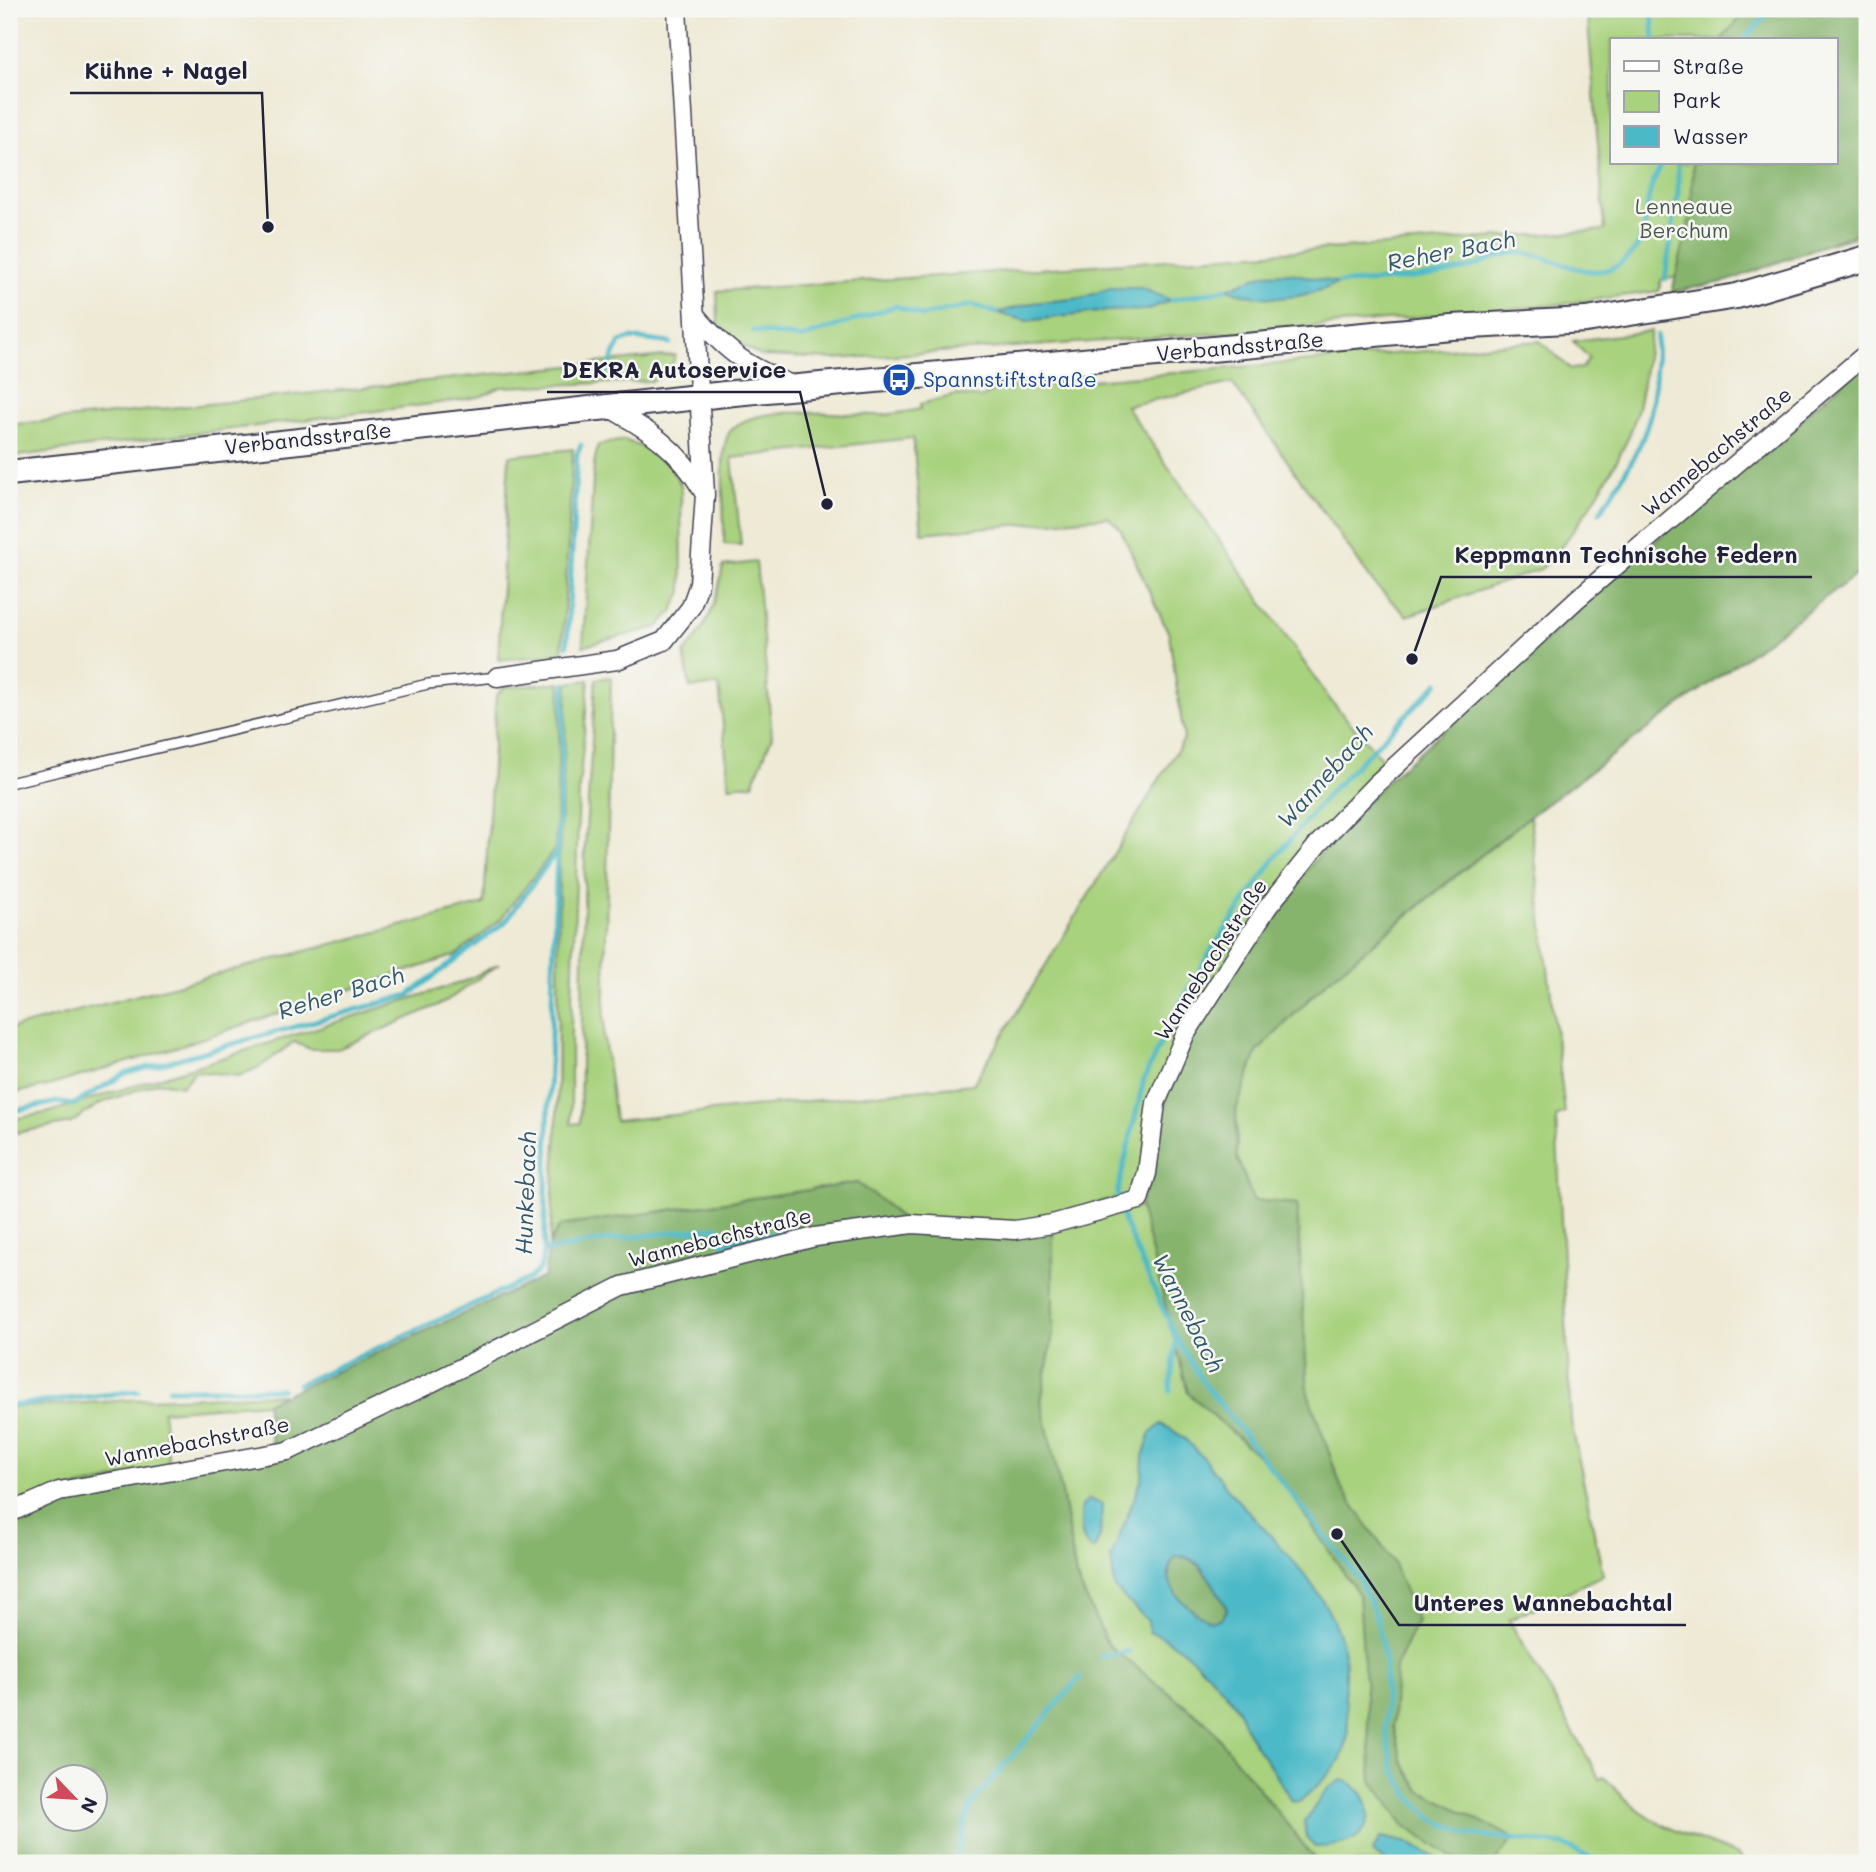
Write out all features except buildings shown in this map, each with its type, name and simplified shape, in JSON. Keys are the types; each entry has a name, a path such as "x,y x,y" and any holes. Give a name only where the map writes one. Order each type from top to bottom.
{"main road":[{"name":"Verbandsstraße","path":"9,473 607,406 1451,327 1586,320 1737,296 1867,258"}],"street":[{"path":"496,677 617,660 664,641 691,607 699,584 705,494 677,9"},
{"path":"696,316 724,349 762,373 797,388"},
{"name":"Wannebachstraße","path":"9,1513 59,1490 288,1451 427,1385 622,1286 815,1237 912,1224 1015,1230 1052,1224 1139,1200 1147,1173 1156,1103 1185,1035 1267,908 1318,844 1376,784 1577,599 1867,353"},
{"path":"607,406 656,434 691,471 705,494"}],"lane":[{"path":"9,783 428,684 496,677"}],"green space":[{"path":"1587,9 1867,9 1867,234 1757,263 1661,280 1659,291 1553,305 1297,328 835,359 761,356 738,343 718,324 717,291 1605,230"},
{"name":"Lenneaue Berchum","path":"1748,9 1867,9 1867,229 1728,281 1672,292 1691,213 1693,164 1838,164 1838,38 1723,38"},
{"path":"1651,331 1633,426 1612,470 1565,542 1541,569 1407,616 1375,585 1232,383 1126,406 1331,701 1389,767 1137,1193 1013,1225 904,1222 883,1202 856,1183 560,1226 550,1242 557,1125 559,855 568,683 589,680 579,789 571,1028 571,1124 580,1123 585,847 596,679 611,677 604,1037 615,1121 973,1084 1184,739 1169,634 1120,528 1108,517 922,533 913,438 732,458 741,545 724,544 723,458 727,437 737,425 753,418 798,412 893,414 921,409 920,404 956,395 981,398 1000,388 1540,341 1571,369 1582,368 1589,358 1573,341"},
{"path":"675,355 668,371 652,381 501,387 482,396 455,401 9,457 9,425"},
{"path":"1867,362 1867,563 1856,575 1530,816 1325,983 1257,1052 1236,1110 1237,1157 1253,1200 1297,1204 1308,1393 1342,1489 1393,1562 1417,1621 1396,1666 1393,1725 1403,1763 1420,1790 1514,1838 1494,1863 1458,1861 1405,1826 1372,1781 1359,1595 1274,1470 1188,1393 1140,1207 1160,1104 1188,1036 1270,912 1379,788 1670,528"},
{"path":"624,440 650,450 668,463 681,485 682,592 672,612 658,627 583,646 594,464 598,445"},
{"path":"573,449 562,654 498,660 509,456"},
{"path":"756,562 772,736 753,784 729,786 719,685 690,688 684,653 699,634 710,613 723,566"},
{"path":"561,683 555,849 499,921 456,955 161,1052 48,1086 9,1094 9,1029 484,904 496,696 504,687"},
{"path":"1530,816 1565,1113 1556,1117 1571,1422 1603,1575 1509,1620 1600,1779 1604,1777 1635,1807 1665,1826 1738,1855 1746,1863 1308,1863 1315,1861 1206,1722 1108,1645 1076,1577 1063,1498 1041,1401 1053,1334 1053,1229 1140,1207 1297,1240 1297,1204 1253,1200 1237,1157 1236,1110 1257,1052 1325,983"},
{"path":"499,964 445,1002 338,1049 310,1049 294,1042 260,1067 239,1076 195,1071 182,1086 159,1082 101,1103 71,1123 9,1134 9,1120 50,1112 463,982"},
{"path":"857,1183 904,1222 1053,1229 1053,1334 1041,1401 1063,1498 1076,1577 1108,1645 1206,1722 1318,1863 9,1863 9,1513 59,1491 272,1449 266,1403 544,1277 550,1242 560,1226"},
{"path":"283,1394 266,1403 163,1411 169,1465 9,1506 9,1408"},
{"path":"1176,1556 1193,1561 1205,1573 1225,1604 1227,1610 1222,1618 1210,1622 1192,1610 1176,1594 1169,1576 1170,1566"}],"water":[{"path":"1291,273 1339,283 1311,293 1283,298 1255,296 1226,289 1264,274"},
{"path":"1110,288 1141,288 1171,300 1146,310 1107,311 1027,321 997,313 1032,303 1082,298"},
{"path":"1161,1424 1183,1437 1192,1446 1297,1566 1325,1605 1336,1626 1345,1661 1348,1729 1346,1746 1331,1771 1299,1802 1291,1801 1248,1733 1237,1708 1221,1687 1171,1642 1149,1632 1148,1621 1115,1589 1111,1558 1142,1478 1143,1457 1150,1434","holes":["1176,1556 1193,1560 1211,1580 1227,1610 1222,1618 1210,1622 1192,1610 1176,1594 1169,1576 1170,1566"]},
{"path":"1089,1499 1102,1504 1100,1536 1095,1548 1090,1549 1082,1535 1081,1523 1082,1506"},
{"path":"1341,1780 1350,1783 1364,1797 1367,1824 1354,1839 1335,1846 1315,1847 1306,1838 1304,1822 1328,1788"},
{"path":"1381,1837 1409,1843 1446,1863 1388,1863 1372,1852"}],"waterway":[{"name":"Wannebach","path":"1652,9 1654,38"},
{"path":"1746,38 1772,9"},
{"name":"Reher Bach","path":"1339,283 1446,273 1515,253 1535,255 1587,271 1613,268 1633,252 1642,237 1651,188 1662,164"},
{"name":"Wannebach","path":"1665,279 1678,192 1678,164"},
{"name":"Reher Bach","path":"1171,300 1226,289"},
{"name":"Reher Bach","path":"753,331 801,338 896,306 922,316 972,305 997,313"},
{"name":"Wannebach","path":"1600,512 1632,461 1649,420 1657,335"},
{"name":"Reher Bach","path":"606,372 620,342 632,338 670,343"},
{"name":"Reher Bach","path":"567,646 577,454 581,445"},
{"name":"Wannebach","path":"1438,683 1331,791 1275,858 1213,948 1174,1014 1144,1079 1117,1194 1124,1222 1176,1338 1204,1384 1359,1579 1376,1616 1385,1661 1386,1732 1393,1768 1411,1798 1433,1819 1467,1834 1564,1845 1600,1863"},
{"name":"Reher Bach","path":"9,1112 57,1102 73,1105 124,1074 409,995 504,923 557,851 565,684"},
{"name":"Hunkebach","path":"299,1384 528,1279 540,1269 544,1251 557,851"},
{"path":"544,1251 615,1239 718,1227 722,1243 794,1230"},
{"path":"1170,1391 1176,1338"},
{"name":"Hunkebach","path":"169,1389 282,1389"},
{"name":"Hunkebach","path":"9,1406 138,1391"},
{"path":"1101,1657 1129,1651"},
{"path":"955,1863 969,1809 977,1797 1080,1677"}],"place":[{"name":"Kühne + Nagel","path":"268,227"},
{"name":"Spannstiftstraße","path":"899,380"},
{"name":"DEKRA Autoservice","path":"827,504"},
{"name":"Keppmann Technische Federn","path":"1412,659"},
{"name":"Unteres Wannebachtal","path":"1337,1534"}]}
